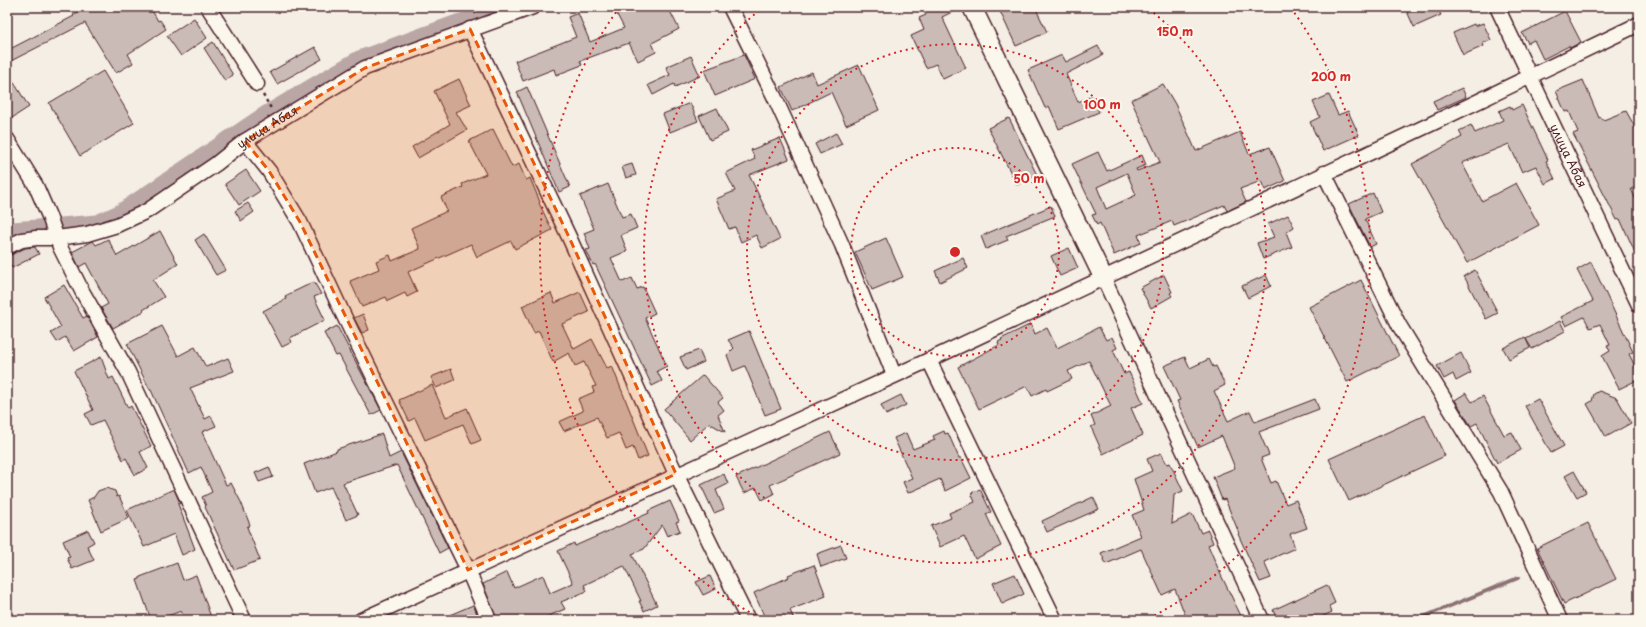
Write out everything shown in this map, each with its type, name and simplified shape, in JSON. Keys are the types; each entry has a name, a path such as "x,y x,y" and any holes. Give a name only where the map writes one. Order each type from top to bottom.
{"main road":[{"path":"972,7 1103,277"}],"street":[{"path":"208,7 257,84"},
{"name":"улица Абая","path":"7,247 22,240 31,238 86,234 117,225 147,210 216,164 245,141 365,68 533,7"},
{"path":"730,7 774,96 842,245 894,375"},
{"name":"улица Абая","path":"1497,7 1531,76 1557,136 1639,305"},
{"path":"361,620 676,474 929,360 1639,24"},
{"path":"470,29 570,237 676,474 748,620"},
{"path":"7,139 36,186 56,235 82,291 128,372 244,620"},
{"path":"245,141 269,171 300,222 342,312 468,570 489,620"},
{"path":"1324,174 1399,325 1501,492 1560,620"},
{"path":"1103,277 1262,620"},
{"path":"929,360 1055,620"}],"highlighted area":[{"path":"470,29 569,237 676,474 468,570 300,222 269,171 245,141 365,68"}],"building":[{"path":"86,7 150,7 158,21 160,20 166,29 128,54 133,63 116,73 85,23 7,63 7,56 10,49 74,16 73,15"},
{"path":"613,7 668,7 679,29 652,43 656,52 638,61 629,43 580,61 582,65 556,75 554,69 523,81 515,61 576,37 568,17 578,13 590,42 624,28"},
{"path":"929,7 962,7 942,17 966,68 943,79 936,64 926,68 911,36 924,30 919,18 926,15 923,10"},
{"path":"998,7 1035,7 1047,32 1016,46"},
{"path":"1405,7 1437,7 1441,15 1414,27"},
{"path":"1565,11 1581,42 1570,48 1569,46 1543,59 1534,40 1528,43 1522,33"},
{"path":"194,18 207,38 181,56 167,36"},
{"path":"1483,23 1491,40 1483,43 1484,46 1463,55 1453,33 1474,24 1475,26"},
{"path":"213,42 233,75 225,81 204,48"},
{"path":"1098,46 1103,55 1066,74 1078,102 1092,96 1099,112 1059,129 1049,106 1045,108 1028,70 1062,55 1066,62"},
{"path":"315,47 322,59 277,84 270,72"},
{"path":"744,55 755,79 715,96 704,70"},
{"path":"691,56 700,76 675,87 674,84 653,95 648,85 670,75 666,67"},
{"path":"859,65 879,110 846,125 831,92 792,111 781,87 812,72 817,84"},
{"path":"7,71 29,107 12,118 7,109"},
{"path":"103,71 134,123 80,156 49,103"},
{"path":"459,79 471,105 456,112 467,130 418,158 412,147 450,124 434,91"},
{"path":"1583,80 1599,118 1601,117 1603,120 1626,111 1639,134 1639,186 1631,189 1639,206 1639,261 1620,219 1617,220 1573,134 1578,132 1569,111 1565,112 1556,91"},
{"path":"1163,84 1175,104 1196,151 1240,132 1249,154 1270,147 1285,181 1265,190 1261,181 1240,189 1246,202 1227,211 1224,205 1174,226 1172,221 1138,235 1141,243 1114,255 1100,223 1097,225 1092,215 1096,214 1072,164 1098,152 1107,171 1142,155 1146,165 1136,169 1137,171 1160,162 1131,100","holes":["1127,173 1136,195 1106,209 1097,187"]},
{"path":"527,87 570,187 559,192 517,92"},
{"path":"1462,88 1466,97 1437,110 1433,101"},
{"path":"1329,95 1338,115 1348,111 1359,135 1323,151 1310,122 1320,117 1313,102"},
{"path":"690,103 698,121 670,132 663,114"},
{"path":"1522,105 1548,160 1546,161 1555,179 1545,184 1536,166 1522,172 1509,144 1462,163 1482,201 1516,183 1539,225 1467,263 1412,164 1462,137 1459,131 1471,125 1475,133 1503,120 1499,111 1510,106 1512,110"},
{"path":"717,108 728,132 710,140 699,116"},
{"path":"1009,118 1037,175 1017,185 988,128"},
{"path":"493,129 512,167 519,164 526,180 530,178 540,202 539,203 552,230 515,249 511,241 477,257 471,244 408,272 417,292 407,297 405,293 388,301 386,297 362,307 350,281 379,269 376,261 390,255 392,261 420,249 411,228 447,211 441,197 463,187 462,184 486,174 469,141"},
{"path":"836,133 842,144 820,154 815,144"},
{"path":"780,138 789,159 749,175 780,239 762,248 756,235 741,242 735,227 729,229 716,199 735,191 726,173 755,159 751,150"},
{"path":"632,164 636,175 626,178 622,167"},
{"path":"246,170 260,191 239,205 225,184"},
{"path":"608,184 622,217 631,214 637,228 621,235 627,251 611,258 622,282 632,278 637,289 643,287 655,313 645,318 667,366 657,371 662,381 652,386 595,264 593,265 586,250 590,249 584,233 594,229 580,196"},
{"path":"1373,193 1381,212 1365,219 1376,244 1370,247 1349,204"},
{"path":"248,203 254,212 241,221 235,211"},
{"path":"1051,206 1055,216 1006,236 1008,240 986,249 981,236"},
{"path":"1288,215 1294,227 1286,232 1292,247 1263,259 1257,243 1274,237 1268,224"},
{"path":"160,231 178,264 153,280 164,297 143,310 144,311 113,328 101,308 108,304 86,263 79,267 72,252 93,241 96,245 108,239 117,256"},
{"path":"204,234 226,270 216,275 195,240"},
{"path":"886,238 903,277 872,290 855,252"},
{"path":"35,247 39,254 12,268 7,257 25,248"},
{"path":"1069,248 1078,268 1060,276 1051,256"},
{"path":"963,258 968,268 940,282 935,271"},
{"path":"1591,262 1633,352 1629,354 1639,374 1639,379 1619,389 1602,356 1610,351 1607,346 1610,345 1600,324 1590,328 1584,317 1566,326 1561,317 1593,301 1577,270"},
{"path":"1475,270 1498,313 1486,319 1464,276"},
{"path":"1164,275 1172,292 1170,293 1172,296 1151,308 1140,288"},
{"path":"1266,275 1271,286 1248,298 1242,286"},
{"path":"1361,280 1399,356 1347,382 1309,307"},
{"path":"314,282 321,294 314,297 325,320 290,338 292,342 282,347 263,311 286,299 285,296"},
{"path":"64,285 83,318 87,316 98,337 74,351 65,337 57,342 51,333 61,327 44,297"},
{"path":"580,292 589,312 562,324 574,349 592,339 607,368 612,366 648,456 638,460 633,447 626,450 619,433 607,438 597,417 564,431 559,422 583,411 578,399 594,392 592,387 596,386 584,362 575,366 569,353 553,362 539,331 534,333 522,306 551,293 555,303"},
{"path":"363,314 369,330 362,333 354,318"},
{"path":"1560,321 1565,331 1532,349 1526,339"},
{"path":"1031,324 1035,334 1047,328 1057,348 1099,327 1106,340 1112,337 1117,348 1113,350 1124,374 1129,372 1143,403 1131,408 1143,435 1103,454 1091,427 1095,425 1091,416 1111,406 1089,361 1068,371 1072,379 1047,391 1046,389 1032,396 1027,386 979,409 958,367 999,345 998,342 1002,340 1001,339"},
{"path":"162,326 178,356 195,347 206,367 228,358 234,371 190,388 205,419 211,416 216,426 202,432 226,485 231,483 241,502 250,525 247,527 260,560 234,570 205,507 206,506 202,497 212,492 201,467 189,473 151,390 127,344"},
{"path":"337,326 381,410 371,415 339,355 336,356 324,333"},
{"path":"749,331 781,409 765,415 745,366 733,371 727,355 734,348 728,340"},
{"path":"1525,337 1530,348 1509,359 1503,348"},
{"path":"699,350 704,362 686,370 680,357"},
{"path":"1461,353 1471,373 1456,381 1453,374 1444,379 1437,366"},
{"path":"101,357 109,379 113,377 128,408 131,406 151,446 140,452 148,468 135,475 126,458 123,460 103,420 91,425 85,414 93,410 74,371"},
{"path":"1185,357 1190,368 1209,359 1213,367 1216,366 1225,385 1214,391 1228,421 1250,411 1255,422 1315,399 1319,409 1259,432 1269,455 1261,458 1271,483 1276,481 1286,504 1296,500 1307,528 1290,534 1295,548 1264,562 1271,578 1260,582 1238,534 1239,533 1225,499 1222,500 1213,477 1235,468 1222,436 1198,447 1177,401 1180,400 1164,366"},
{"path":"451,369 455,380 436,388 431,377"},
{"path":"703,375 723,398 718,402 724,410 718,415 725,432 709,423 690,440 664,409"},
{"path":"432,385 446,417 467,408 481,440 472,444 463,424 425,440 415,418 409,421 399,400"},
{"path":"1599,391 1617,398 1631,423 1606,437 1587,404 1592,401 1594,394"},
{"path":"1466,393 1472,402 1483,396 1504,435 1512,432 1521,450 1497,463 1477,423 1471,426 1455,400"},
{"path":"901,395 906,405 886,415 881,405"},
{"path":"1538,399 1564,446 1551,453 1525,406"},
{"path":"1425,415 1445,456 1349,501 1329,459"},
{"path":"944,431 945,434 948,433 959,458 961,458 971,478 945,491 940,479 908,493 903,482 912,478 894,438 906,433 913,449 935,440 933,436"},
{"path":"830,432 840,453 770,485 774,494 762,500 756,488 744,493 736,477"},
{"path":"382,434 389,458 401,452 448,548 439,553 397,465 343,483 358,515 346,520 331,487 315,493 304,464 337,451 337,449"},
{"path":"1161,453 1167,464 1170,463 1183,491 1174,495 1172,524 1192,514 1201,533 1208,530 1213,543 1208,545 1243,620 1187,620 1175,589 1162,595 1141,549 1106,564 1101,553 1141,536 1132,515 1144,510 1134,479 1152,471 1147,459"},
{"path":"269,467 273,477 259,482 255,473"},
{"path":"1574,471 1586,492 1577,497 1565,476"},
{"path":"724,474 728,484 716,490 724,509 714,513 701,485"},
{"path":"106,488 115,491 117,497 119,496 129,518 101,531 88,500 94,497 98,491"},
{"path":"174,489 195,549 182,555 174,534 144,547 127,510"},
{"path":"980,489 991,512 986,514 1001,546 975,559 964,536 940,547 931,526 951,518 949,513 975,502 971,493"},
{"path":"1093,497 1099,509 1047,532 1042,521"},
{"path":"670,501 679,521 676,522 680,531 667,536 662,525 644,549 632,554 657,605 644,611 639,601 641,601 624,566 584,585 587,591 561,602 565,609 539,620 497,620 483,584 507,572 514,588 543,575 550,593 573,583 558,551 574,543 575,546 649,513 648,511"},
{"path":"1588,523 1616,579 1564,604 1537,548"},
{"path":"88,530 94,542 87,546 94,560 72,569 67,558 70,557 63,541"},
{"path":"841,545 846,558 821,567 817,554"},
{"path":"177,563 183,580 196,575 212,620 185,620 181,611 157,620 151,620 137,580 140,579 140,577"},
{"path":"814,565 826,596 790,610 794,620 766,620 754,593 789,577 788,575"},
{"path":"1015,574 1024,594 1002,604 993,583"},
{"path":"710,576 716,589 703,595 696,582"},
{"path":"1327,585 1335,603 1329,606 1332,612 1315,620 1313,615 1302,620 1277,620 1273,610"},
{"path":"473,605 480,620 438,620"}],"waterway":[{"path":"7,232 13,229 97,222 119,212 266,113 359,58 457,22 510,7"},
{"path":"1416,620 1518,578"}]}
